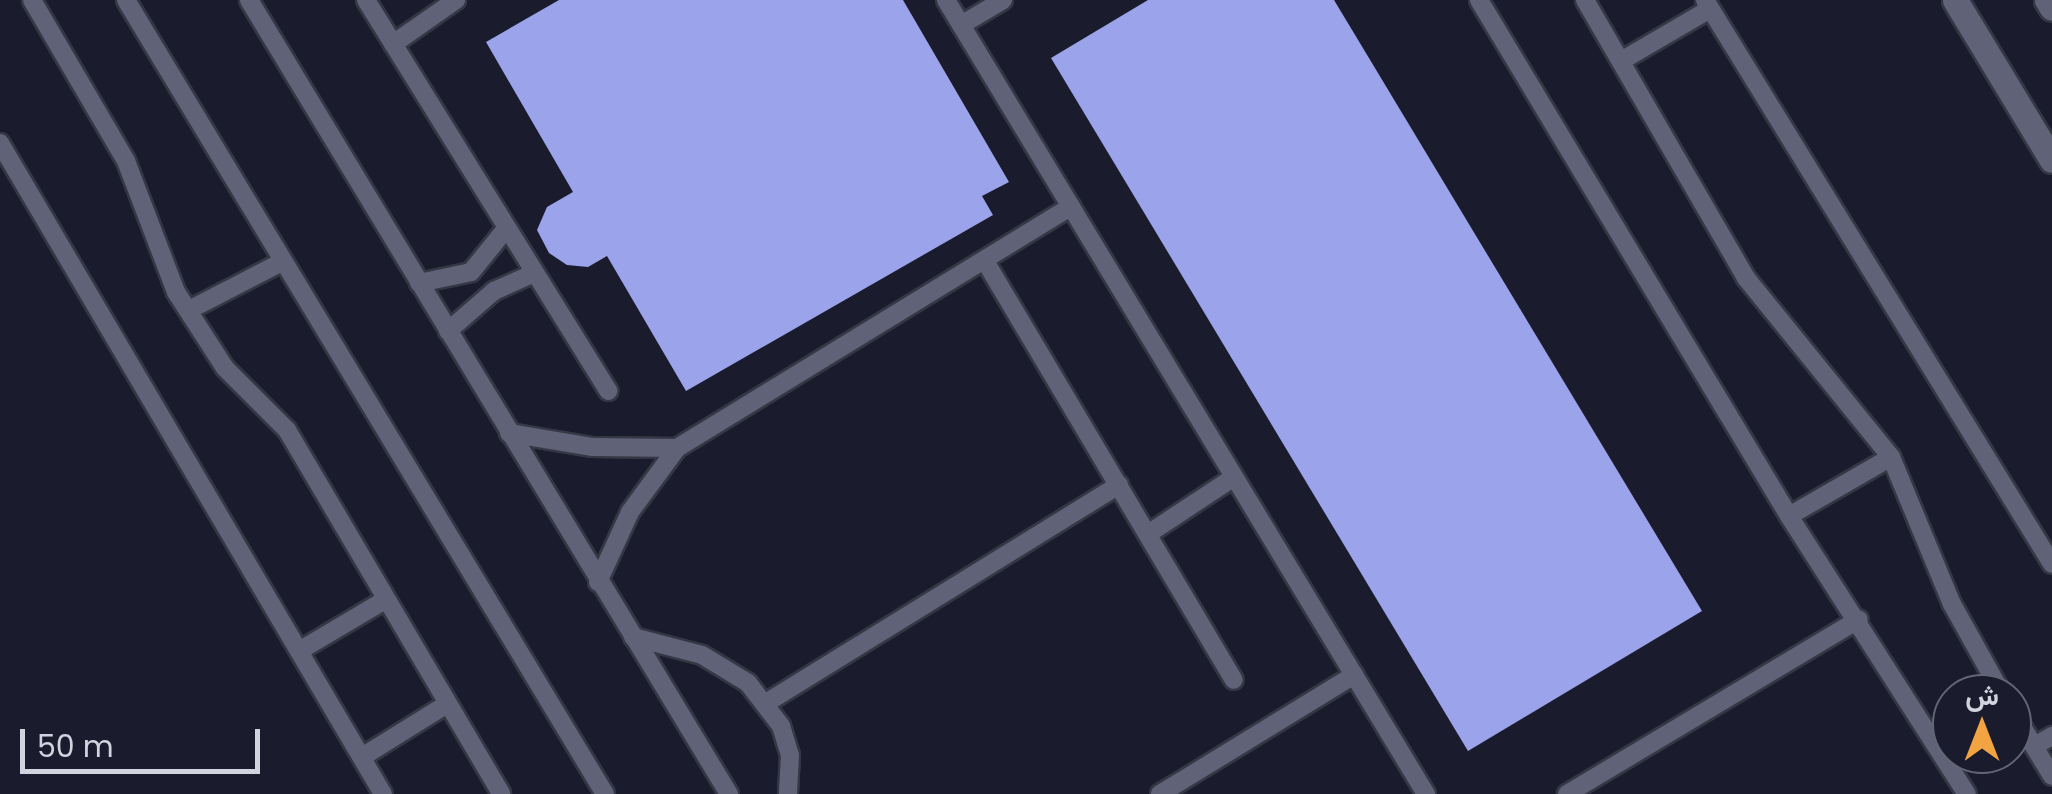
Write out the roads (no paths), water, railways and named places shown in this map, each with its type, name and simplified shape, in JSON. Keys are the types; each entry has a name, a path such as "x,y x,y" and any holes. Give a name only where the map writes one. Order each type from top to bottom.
{"street":[{"path":"1955,0 2052,160"},
{"path":"2047,0 2052,8"}],"lane":[{"path":"32,0 126,161 166,272 225,368 288,430 501,794"},
{"path":"126,0 605,794"},
{"path":"249,0 598,582 730,794"},
{"path":"366,0 608,392"},
{"path":"392,44 456,0"},
{"path":"946,0 1426,794"},
{"path":"961,25 1003,0"},
{"path":"1479,0 1789,516 1859,619 1967,794"},
{"path":"1585,0 1756,293 1891,456 1952,604 1991,674"},
{"path":"1621,62 1707,4 2052,564"},
{"path":"0,144 384,794"},
{"path":"598,582 630,512 677,448 1071,206"},
{"path":"419,283 471,272 505,230"},
{"path":"985,261 1234,680"},
{"path":"190,310 282,262"},
{"path":"448,331 486,296 532,274"},
{"path":"509,433 593,447 677,448"},
{"path":"1789,516 1891,456"},
{"path":"1148,534 1234,477"},
{"path":"766,703 1119,485"},
{"path":"298,651 386,600"},
{"path":"1567,794 1859,619"},
{"path":"633,637 702,655 766,703 790,755 788,794"},
{"path":"1160,794 1354,675"},
{"path":"362,758 447,704"},
{"path":"2034,746 2052,736"},
{"path":"2032,743 2052,776"}]}
